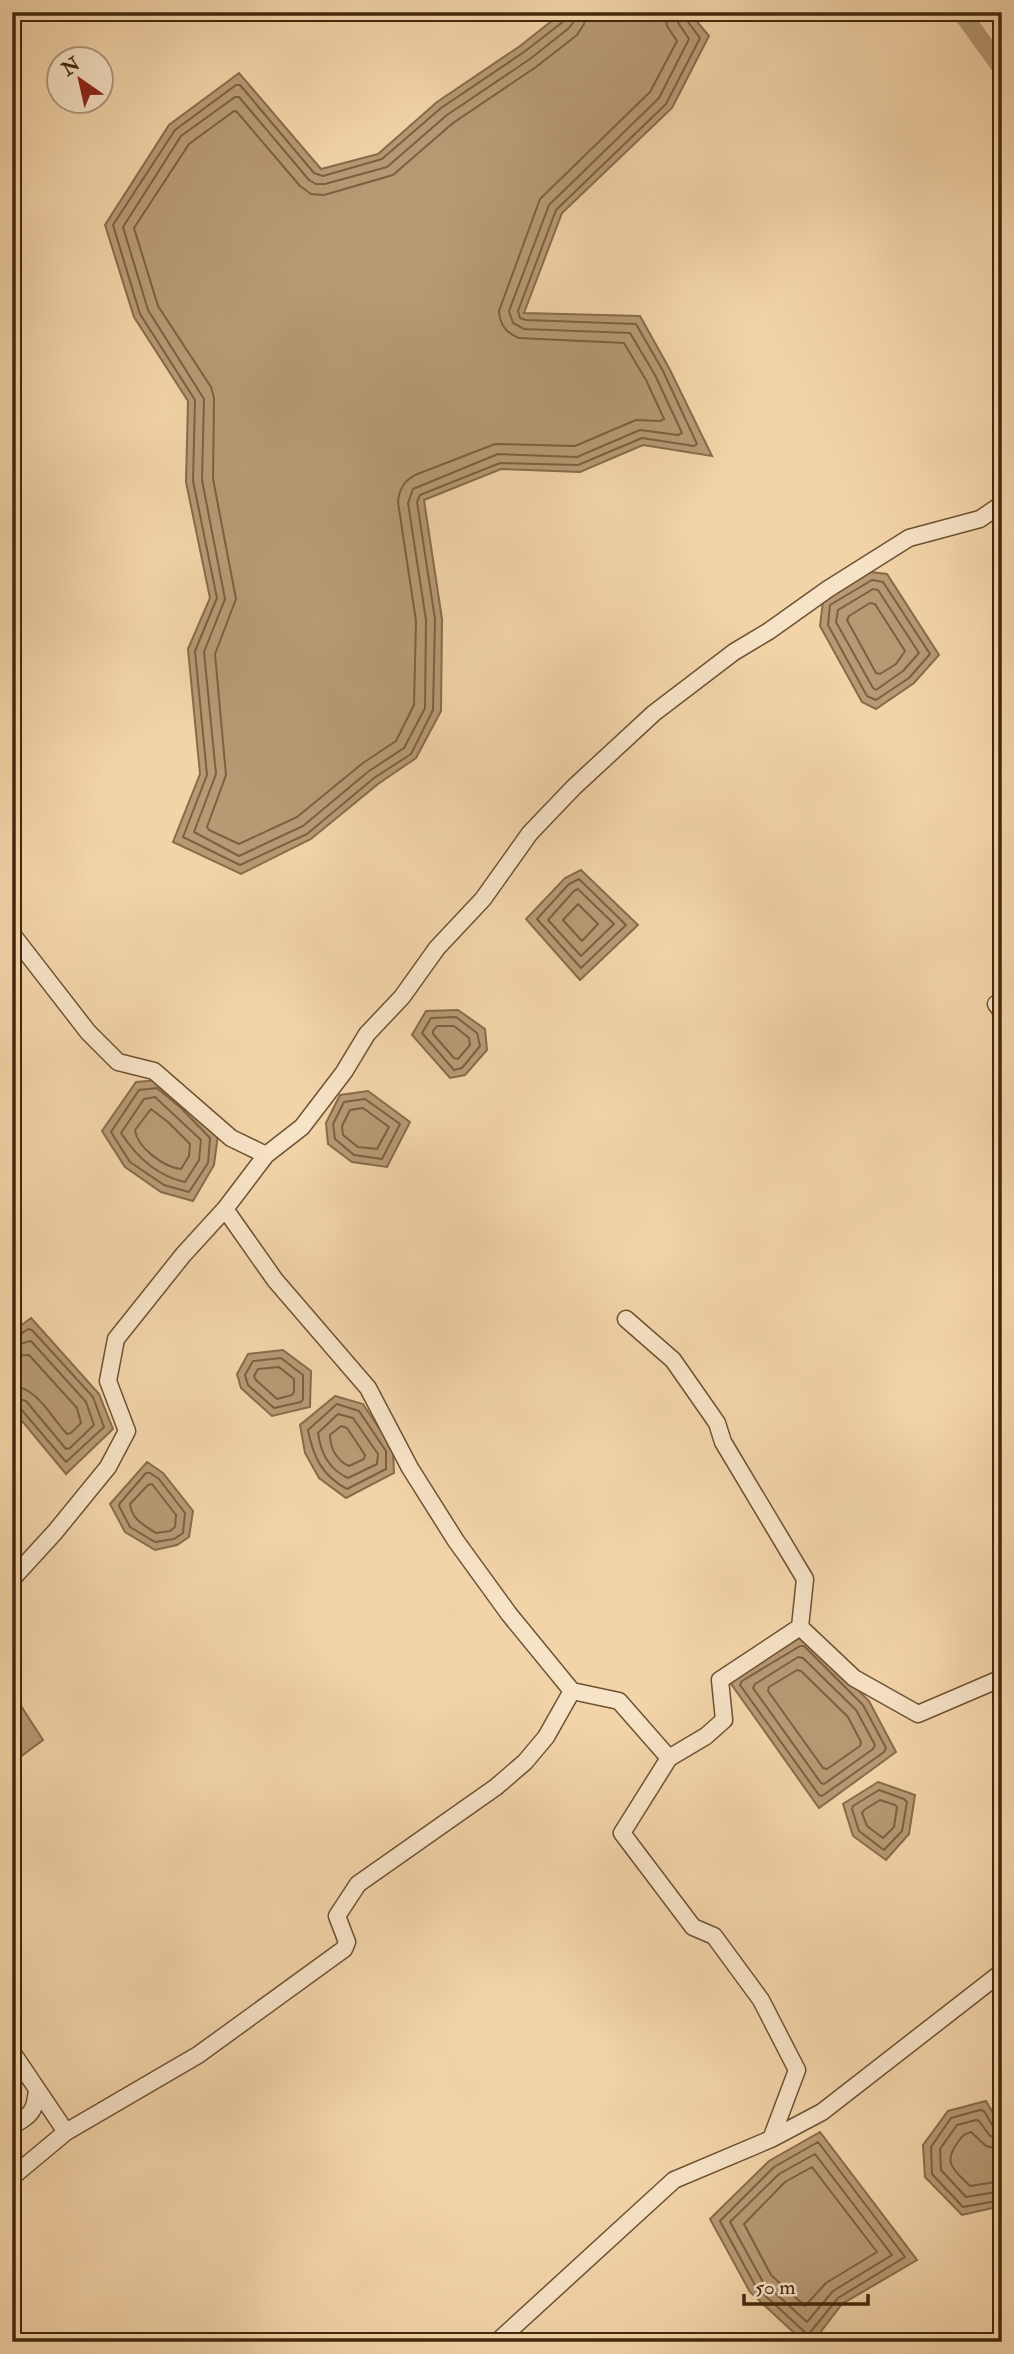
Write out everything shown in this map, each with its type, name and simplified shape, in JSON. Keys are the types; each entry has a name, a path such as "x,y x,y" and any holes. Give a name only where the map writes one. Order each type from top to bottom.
{"street":[{"path":"12,1579 108,1467 127,1431 108,1381 116,1339 183,1255 225,1209 266,1155 302,1127 344,1072 367,1034 402,997 438,948 483,899 530,833 574,787 654,713 734,652 909,538 980,519 1002,504"},
{"path":"12,934 88,1032 118,1062 154,1071 231,1138 266,1155"},
{"path":"225,1209 275,1280 368,1388 410,1468 456,1541 509,1614 572,1691 619,1701 669,1758"},
{"path":"626,1319 673,1360 717,1423 723,1442 805,1579 800,1627"},
{"path":"800,1627 854,1678 918,1714 1002,1678"},
{"path":"771,2139 797,2070 761,2000 746,1978 714,1936 693,1927 622,1833 669,1758 706,1736 724,1720 720,1680 800,1627"},
{"path":"12,2177 66,2132 198,2055 344,1949 347,1942 337,1916 358,1884 496,1787 525,1762 546,1737 572,1691"},
{"path":"497,2342 674,2180 771,2139 822,2112 1002,1972"},
{"path":"12,2052 66,2132"},
{"path":"12,2126 35,2109 37,2089"}],"water":[{"path":"563,12 689,12 709,36 672,108 562,213 524,313 640,316 712,456 643,445 580,472 501,469 424,500 442,619 441,711 416,758 378,784 311,839 241,874 173,842 200,774 188,649 210,598 186,482 188,401 134,317 105,225 169,125 239,73 321,169 378,154 437,102 520,46"},
{"path":"871,572 887,574 939,655 914,683 876,709 862,702 820,626 823,601"},
{"path":"581,870 638,925 580,980 526,919 565,878"},
{"path":"458,1010 485,1029 487,1050 465,1075 450,1078 412,1035 426,1011"},
{"path":"159,1080 218,1135 214,1165 193,1201 161,1192 125,1167 102,1131 136,1082"},
{"path":"368,1091 410,1122 387,1167 352,1162 328,1144 326,1123 340,1095"},
{"path":"31,1318 99,1394 113,1429 66,1474 12,1409 12,1332"},
{"path":"283,1350 311,1371 310,1407 272,1416 241,1388 237,1374 248,1354"},
{"path":"335,1396 363,1404 393,1449 394,1473 346,1498 319,1478 305,1453 300,1425"},
{"path":"147,1462 163,1473 193,1511 189,1537 177,1545 155,1550 125,1532 110,1504"},
{"path":"803,1636 869,1701 896,1752 819,1808 729,1681"},
{"path":"12,1692 43,1740 12,1763"},
{"path":"878,1782 915,1795 909,1834 886,1860 853,1836 843,1804"},
{"path":"986,2101 1002,2128 1002,2206 962,2215 925,2177 923,2145 948,2111"},
{"path":"820,2132 917,2260 842,2304 813,2342 804,2342 750,2292 710,2219 769,2161"}],"waterway":[{"path":"961,12 1002,69"}]}
